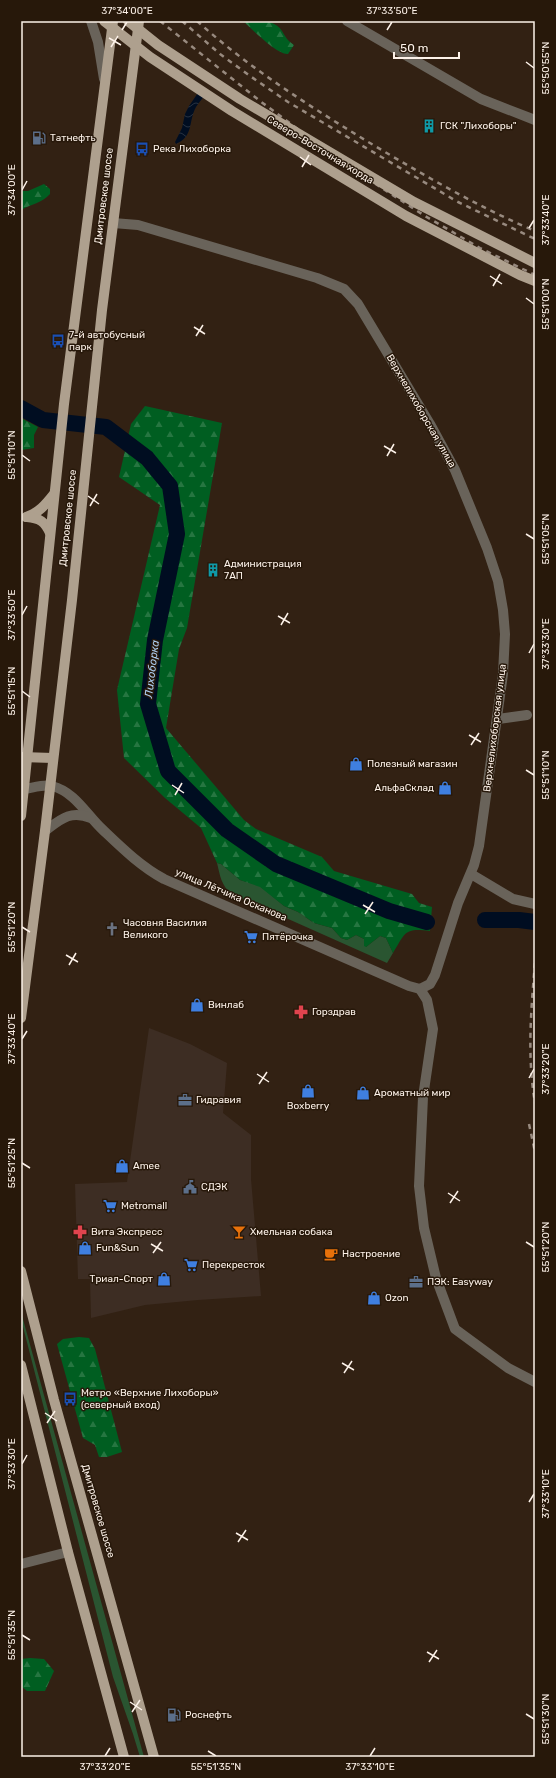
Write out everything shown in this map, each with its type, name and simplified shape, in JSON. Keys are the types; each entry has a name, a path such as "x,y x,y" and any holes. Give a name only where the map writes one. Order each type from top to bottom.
{"main road":[{"name":"Северо-Восточная хорда","path":"104,21 150,56 232,111 406,216 520,276 535,281"},
{"name":"Дмитровское шоссе","path":"21,816 24,789 24,757 59,444 113,21"},
{"name":"Северо-Восточная хорда","path":"128,21 158,45 253,107 414,202 535,263"},
{"name":"Дмитровское шоссе","path":"21,1018 51,786 72,600 87,447 113,223 139,21"},
{"path":"23,517 35,514 54,494"},
{"path":"23,517 35,518 44,522 50,533"},
{"path":"24,757 53,758"},
{"name":"Дмитровское шоссе","path":"21,1271 54,1400 154,1757"},
{"path":"21,1365 68,1552 124,1757"}],"street":[{"path":"91,21 100,50 104,90"},
{"path":"347,21 481,99 535,120"},
{"name":"Верхнелихоборская улица","path":"113,223 138,225 317,278 338,286 351,295 430,424 452,465 487,548 498,581 503,610 503,674 498,719 479,846 471,874 458,903 434,975 430,984 420,989"},
{"path":"498,719 527,715"},
{"path":"24,789 51,786"},
{"name":"улица Лётчика Осканова","path":"51,786 67,793 72,797 91,818 138,862 164,879 409,986 420,989"},
{"path":"45,831 69,815 83,815 91,818"},
{"path":"471,874 508,896 524,903 535,904"},
{"path":"420,989 427,1000 433,1029 423,1097 419,1186 424,1228 436,1278 455,1330 508,1368 535,1382"},
{"path":"21,1564 68,1552"}],"shaded area":[{"path":"149,1028 190,1044 227,1063 223,1113 251,1135 251,1179 261,1296 145,1305 91,1318 90,1279 78,1279 75,1184 127,1182"}],"green space":[{"path":"243,21 270,22 279,27 287,39 294,45 288,54 283,53 271,46"},
{"path":"44,184 50,189 50,194 40,201 21,210 21,191 28,191"},
{"path":"145,406 222,423 187,628 179,649 166,728 244,820 256,829 322,857 334,871 412,894 419,903 432,907 430,931 410,931 404,936 393,953 386,938 380,936 366,947 364,946 364,939 356,935 347,940 341,938 332,928 314,923 298,912 284,906 260,887 240,880 221,864 217,863 201,828 165,798 124,758 117,690 160,505 119,477 131,424"},
{"path":"21,418 38,427 34,435 34,448 21,450"},
{"path":"217,863 221,864 240,880 260,886 284,906 298,912 314,923 332,928 341,938 347,940 356,935 364,939 366,947 380,936 386,938 393,953 387,963 232,894 223,884"},
{"path":"21,1312 144,1757 140,1757 113,1677 21,1319"},
{"path":"79,1337 89,1338 95,1349 122,1452 107,1457 99,1457 95,1445 83,1438 57,1344 63,1339"},
{"path":"21,1659 44,1659 54,1671 45,1691 27,1691 21,1686"}],"water":[{"path":"202,87 207,92 196,107 186,137 176,144 175,142 182,128 185,114"}],"waterway":[{"name":"Лихоборка","path":"21,408 43,420 106,427 147,458 170,486 177,534 155,640 148,704 168,771 227,830 276,864 389,911 427,922"},
{"name":"Лихоборка","path":"485,920 519,920 535,922"}],"railway":[{"path":"160,21 260,101 348,166 425,216 480,248 535,275"},
{"path":"182,21 220,54 288,102 458,202 535,239"},
{"path":"197,21 236,54 299,99 406,165 491,211 535,231"},
{"path":"535,963 530,1051 535,1103"},
{"path":"529,1124 535,1152"}],"place":[{"name":"ГСК \"Лихоборы\"","path":"429,126"},
{"name":"Татнефть","path":"39,138"},
{"name":"Река Лихоборка","path":"142,149"},
{"name":"7-й автобусный парк","path":"58,341"},
{"name":"Администрация 7АП","path":"213,570"},
{"name":"Полезный магазин","path":"356,764"},
{"name":"АльфаСклад","path":"445,788"},
{"name":"Часовня Василия Великого","path":"112,929"},
{"name":"Пятёрочка","path":"251,937"},
{"name":"Винлаб","path":"197,1005"},
{"name":"Горздрав","path":"301,1012"},
{"name":"Boxberry","path":"308,1091"},
{"name":"Ароматный мир","path":"363,1093"},
{"name":"Гидравия","path":"185,1100"},
{"name":"Amee","path":"122,1166"},
{"name":"СДЭК","path":"190,1187"},
{"name":"Metromall","path":"110,1206"},
{"name":"Вита Экспресс","path":"80,1232"},
{"name":"Хмельная собака","path":"239,1232"},
{"name":"Fun&Sun","path":"85,1248"},
{"name":"Настроение","path":"331,1254"},
{"name":"Перекресток","path":"191,1265"},
{"name":"Триал-Спорт","path":"164,1279"},
{"name":"ПЭК: Easyway","path":"416,1282"},
{"name":"Ozon","path":"374,1298"},
{"name":"Метро «Верхние Лихоборы» (северный вход)","path":"70,1399"},
{"name":"Роснефть","path":"174,1715"}]}
